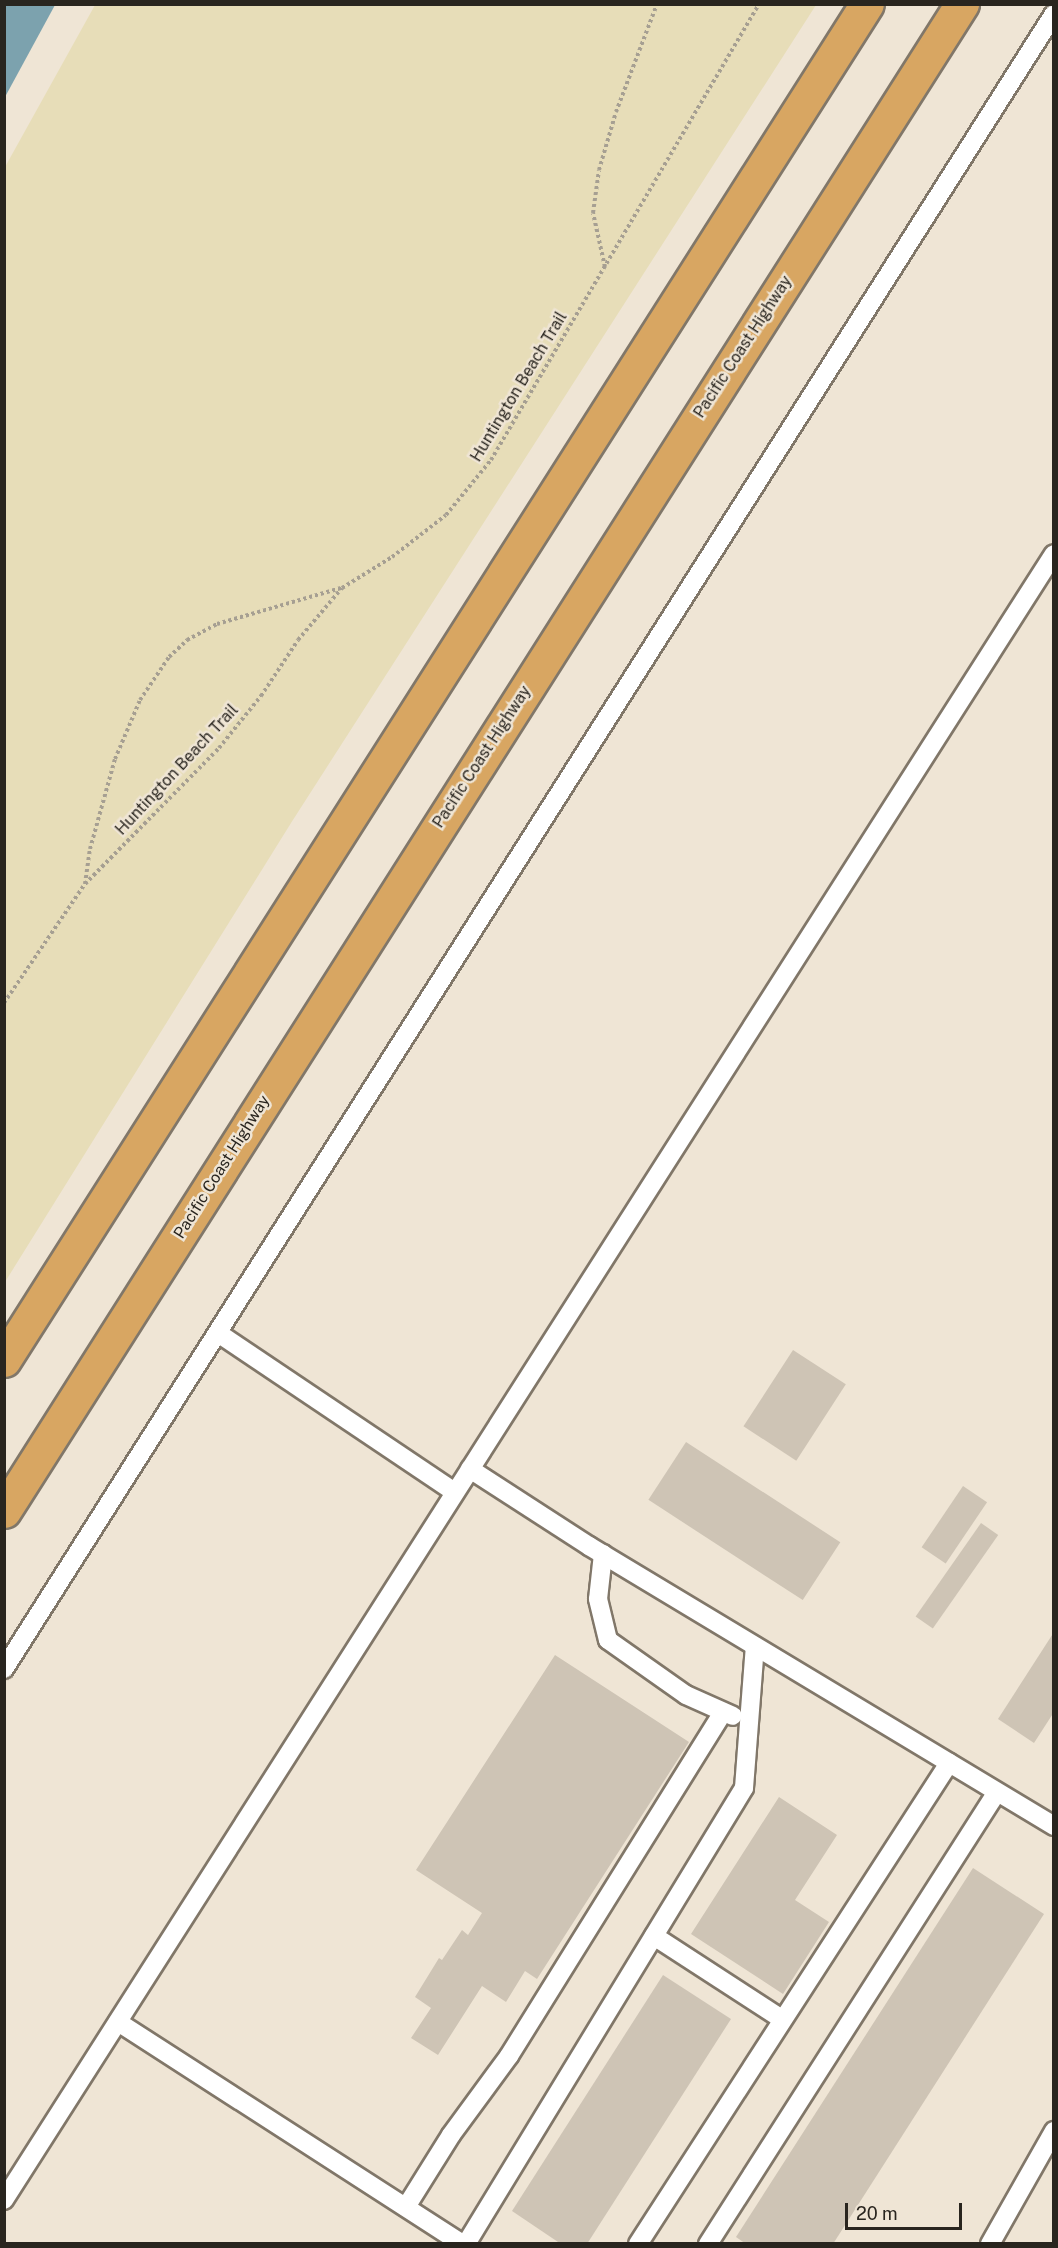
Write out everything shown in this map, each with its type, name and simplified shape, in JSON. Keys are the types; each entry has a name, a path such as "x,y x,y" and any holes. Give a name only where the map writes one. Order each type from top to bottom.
{"highway":[{"path":"4,1359 867,4"},
{"name":"Pacific Coast Highway","path":"4,1511 962,4"}],"lane":[{"path":"4,1669 1053,14"},
{"path":"4,2200 1053,554"},
{"path":"218,1333 455,1492"},
{"path":"470,1469 596,1550 1053,1826"},
{"path":"596,1550 598,1599 608,1641 686,1695 748,1723"},
{"path":"117,2022 464,2244 744,1788 755,1646"},
{"path":"406,2207 451,2135 509,2056 723,1712"},
{"path":"638,2244 948,1763"},
{"path":"708,2244 997,1792"},
{"path":"654,1936 782,2019"},
{"path":"990,2244 1053,2131"}],"path":[{"path":"604,267 593,213 599,170 616,112 657,4"},
{"name":"Huntington Beach Trail","path":"4,1003 85,884 219,748 261,696 298,640 342,588 392,557 454,506 491,460 759,4"},
{"path":"85,884 90,849 114,759 140,700 169,657 187,640 217,624 342,588"}],"sand":[{"path":"95,5 816,5 291,823 5,1282 5,167"}],"water":[{"path":"4,5 55,5 5,97"}],"building":[{"path":"793,1350 846,1384 796,1461 743,1426"},
{"path":"686,1442 840,1542 803,1600 648,1500"},
{"path":"963,1486 987,1502 946,1564 922,1547"},
{"path":"981,1523 998,1535 933,1628 916,1616"},
{"path":"1054,1632 1054,1712 1034,1743 998,1719"},
{"path":"555,1655 689,1742 537,1979 525,1971 506,2002 482,1986 438,2055 411,2038 431,2008 415,1997 439,1958 442,1960 462,1930 468,1935 482,1913 416,1870"},
{"path":"779,1797 837,1835 795,1900 829,1922 783,1994 691,1934"},
{"path":"973,1868 1044,1914 833,2244 746,2244 736,2237"},
{"path":"663,1975 731,2019 587,2244 561,2244 512,2211"}]}
